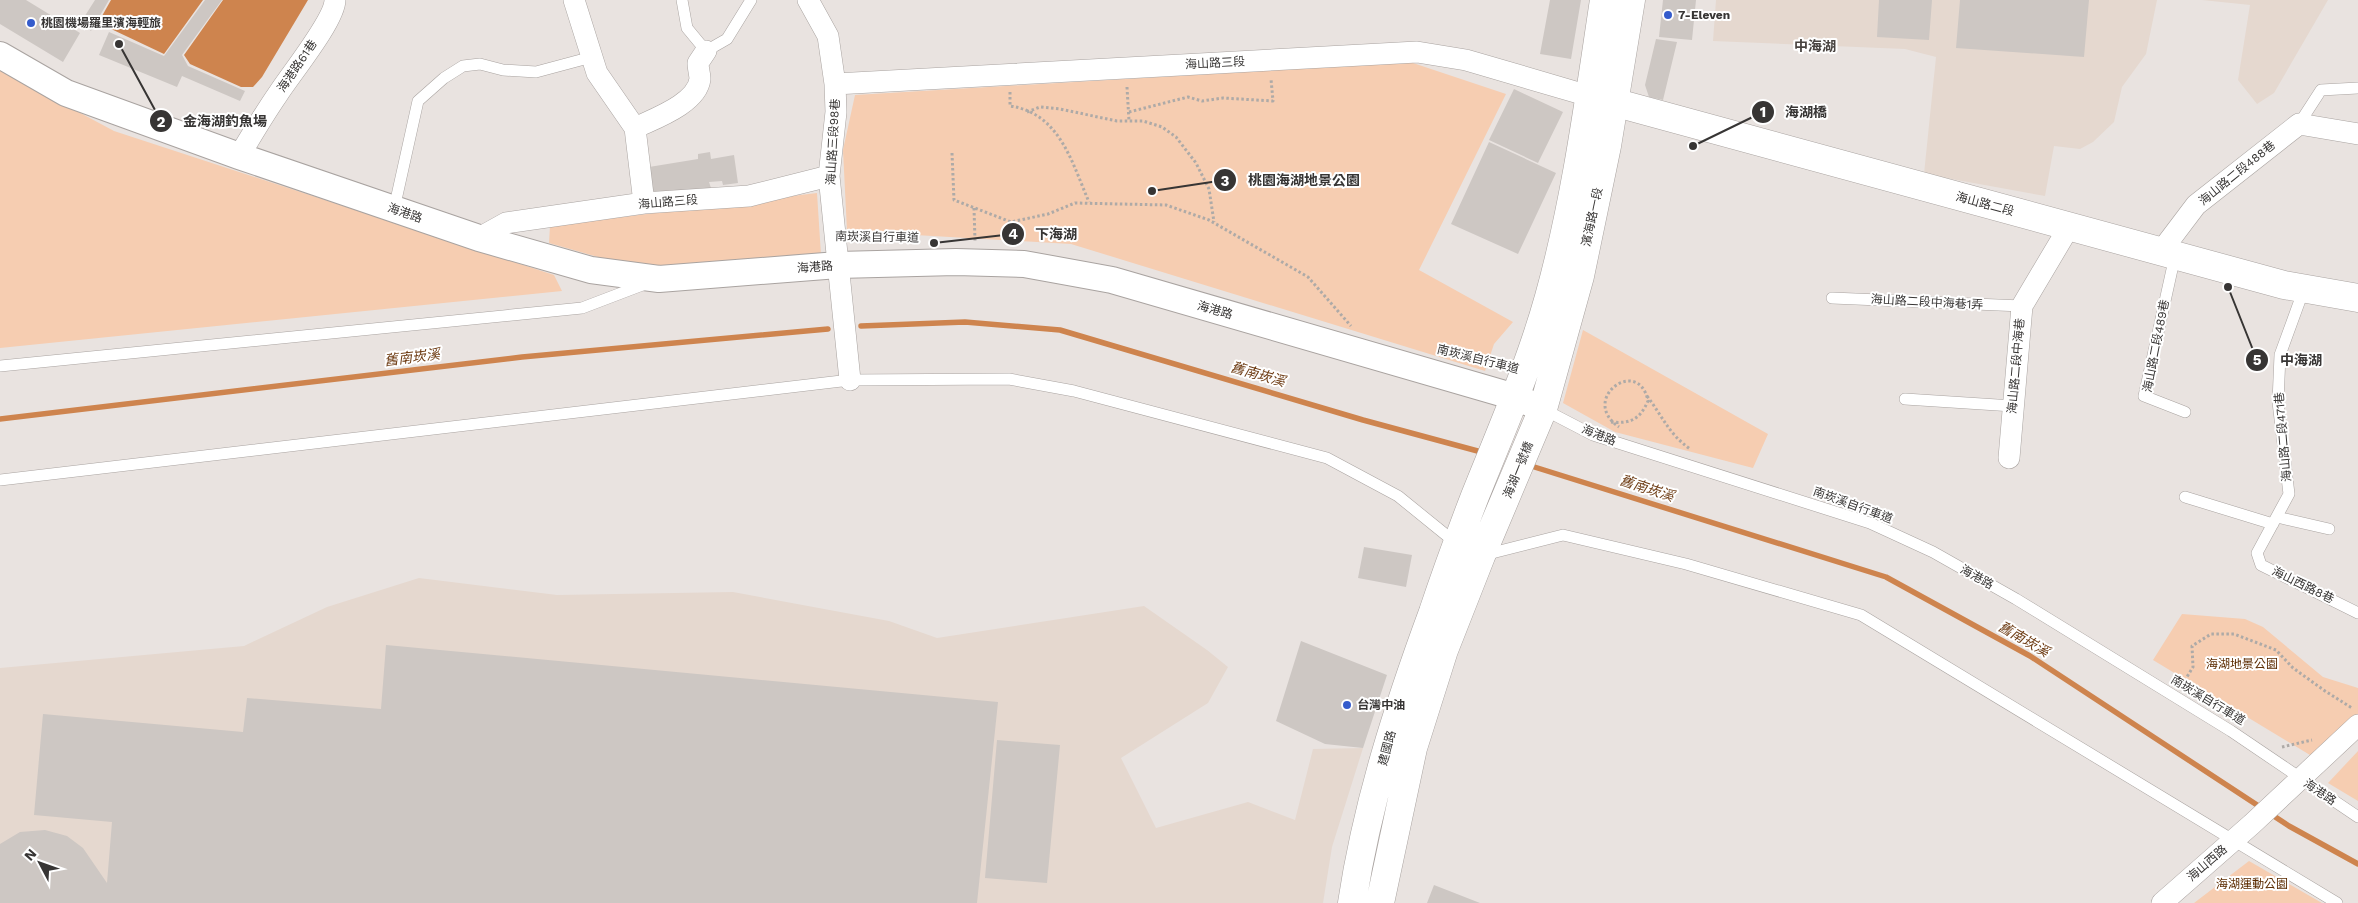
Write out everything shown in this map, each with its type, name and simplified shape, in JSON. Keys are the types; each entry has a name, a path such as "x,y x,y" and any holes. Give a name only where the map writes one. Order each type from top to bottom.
{"main road":[{"name":"濱海路一段","path":"1539,419 1580,276 1607,146 1601,99 1604,0"},
{"name":"濱海路一段","path":"1511,408 1548,298 1571,200 1631,0"},
{"name":"海山路二段","path":"1601,99 2069,227 2169,252 2277,283 2358,298"},
{"name":"建國路","path":"1380,903 1412,748 1444,650 1469,550 1471,506 1511,408"},
{"name":"海湖一號橋","path":"1498,518 1539,419"},
{"name":"建國路","path":"1352,903 1367,828 1388,744 1403,695 1469,550 1498,518"}],"street":[{"name":"海港路61巷","path":"239,156 277,94 325,25 335,6 336,0"},
{"path":"574,0 597,73 634,128 644,204"},
{"name":"海山路三段98巷","path":"808,0 828,36 835,84 836,112 828,176 850,380"},
{"path":"634,128 678,107 692,95 700,81 698,64 706,51"},
{"name":"海山路三段","path":"835,84 1417,52 1466,60 1601,99"},
{"name":"海港路","path":"0,55 66,93 239,156 479,238 591,270 659,279 838,266 956,262 1024,264 1112,280 1511,408 1539,419"},
{"path":"2299,124 2358,134"},
{"name":"海山路二段488巷","path":"2169,252 2196,205 2299,124"},
{"name":"海山路三段","path":"479,238 506,223 644,204 749,196 828,176"},
{"name":"海山路二段中海巷","path":"2009,458 2022,306 2069,227"},
{"path":"2294,785 2358,718"},
{"name":"海山西路","path":"2162,903 2294,785"}],"lane":[{"path":"682,0 687,28 706,51 727,39 751,0"},
{"path":"394,209 418,101 444,78 463,66 480,64 503,70 536,72 592,57"},
{"path":"2299,124 2321,90 2358,88"},
{"name":"海山路二段489巷","path":"2169,252 2144,396 2185,412"},
{"path":"0,366 582,308 659,279"},
{"name":"海山路二段471巷","path":"2275,520 2289,494 2278,402 2280,355 2304,289"},
{"name":"海山路二段中海巷1弄","path":"1832,298 2022,306"},
{"path":"0,480 850,380 1010,379 1074,391 1327,458 1398,496 1469,550 1563,535 1686,564 1861,615 2336,903"},
{"path":"1905,398 2013,406"},
{"name":"海港路","path":"1539,419 1870,523 1933,552 2016,598 2215,720 2294,785 2358,817"},
{"path":"2186,497 2275,520 2329,529"},
{"name":"海山西路8巷","path":"2275,520 2257,553 2261,565 2358,613"}],"path":[{"path":"1129,112 1188,96 1202,101 1223,98 1273,101 1269,60"},
{"path":"1126,68 1129,121"},
{"path":"1010,74 1010,106 1046,122 1065,143 1089,202"},
{"path":"1027,112 1040,107 1118,121 1143,121 1162,127 1176,137 1196,164 1209,189 1214,223"},
{"path":"952,153 954,200 1011,222 1048,214 1075,203 1089,202 1166,205 1214,223 1308,277 1349,322 1354,333"},
{"path":"974,208 976,249"},
{"path":"1647,396 1648,401 1642,414 1622,423 1611,422 1604,408 1610,391 1623,381 1630,380 1638,383 1660,413 1671,433 1690,449"},
{"path":"2181,686 2193,667 2192,646 2211,634 2234,634 2276,650 2293,668 2358,718"}],"shaded area":[{"path":"111,0 203,0 164,54 109,28 102,16"},
{"path":"223,0 308,0 262,77 253,87 241,87 190,64 184,55"},
{"path":"1716,0 2157,0 2146,54 2122,87 2114,122 2093,142 2080,149 2054,146 2045,196 1924,174 1936,57 1905,49 1713,41"},
{"path":"2202,0 2328,0 2274,93 2257,104 2238,80 2250,5"},
{"path":"419,578 557,595 733,592 889,621 937,638 1144,606 1228,667 1208,703 1121,758 1156,828 1248,802 1295,820 1313,749 1363,748 1332,847 1323,903 0,903 0,668 244,646 327,607"}],"green space":[{"path":"1410,62 1506,94 1419,270 1513,322 1494,344 1485,371 1071,244 847,231 843,150 855,95"},
{"path":"0,70 114,131 554,275 562,291 0,348"},
{"path":"817,193 821,255 647,271 549,243 550,226"},
{"path":"1583,330 1768,434 1753,468 1615,432 1563,403"},
{"name":"海湖地景公園","path":"2182,614 2245,619 2263,627 2323,677 2358,688 2358,716 2322,750 2310,755 2153,660"},
{"path":"2358,751 2358,801 2328,783"},
{"name":"海湖運動公園","path":"2249,861 2322,903 2194,903"}],"building":[{"path":"0,0 26,0 80,33 63,62 0,24"},
{"path":"95,0 109,0 91,31 81,22"},
{"path":"205,0 222,0 182,55 188,66 245,91 240,101 182,76 177,87 99,55 109,32 164,56"},
{"path":"1550,0 1581,0 1571,59 1540,54"},
{"path":"1663,0 1696,0 1692,40 1659,37"},
{"path":"1879,0 1932,0 1929,40 1877,37"},
{"path":"1960,0 2089,0 2084,57 1956,48"},
{"path":"1656,39 1677,42 1663,100 1649,97 1645,85"},
{"path":"1514,89 1563,112 1538,163 1489,140"},
{"path":"1489,142 1556,173 1518,254 1451,224"},
{"path":"710,152 711,159 734,155 738,183 723,185 722,181 709,182 711,188 654,196 649,167 698,159 698,154"},
{"path":"1364,547 1412,555 1406,587 1358,578"},
{"path":"1301,641 1387,675 1363,748 1325,744 1276,721"},
{"path":"386,645 998,702 977,903 0,903 0,844 20,832 45,830 67,836 83,848 107,883 112,822 34,815 43,714 243,732 247,698 381,709"},
{"path":"997,740 1060,745 1047,883 985,878"},
{"path":"1434,885 1480,903 1427,903"}],"waterway":[{"name":"舊南崁溪","path":"861,326 965,322 1060,330 1363,420 1485,453"},
{"name":"舊南崁溪","path":"0,419 522,357 828,329"},
{"name":"舊南崁溪","path":"1528,465 1886,577 2030,656 2289,826 2358,864"}],"place":[{"name":"7-Eleven","path":"1668,15"},
{"name":"桃園機場羅里濱海輕旅","path":"31,23"},
{"name":"金海湖釣魚場","path":"119,44"},
{"name":"海湖橋","path":"1693,146"},
{"name":"桃園海湖地景公園","path":"1152,191"},
{"name":"下海湖","path":"934,243"},
{"name":"中海湖","path":"2228,287"},
{"name":"台灣中油","path":"1347,705"}],"district":[{"name":"中海湖","path":"1815,46"}]}
